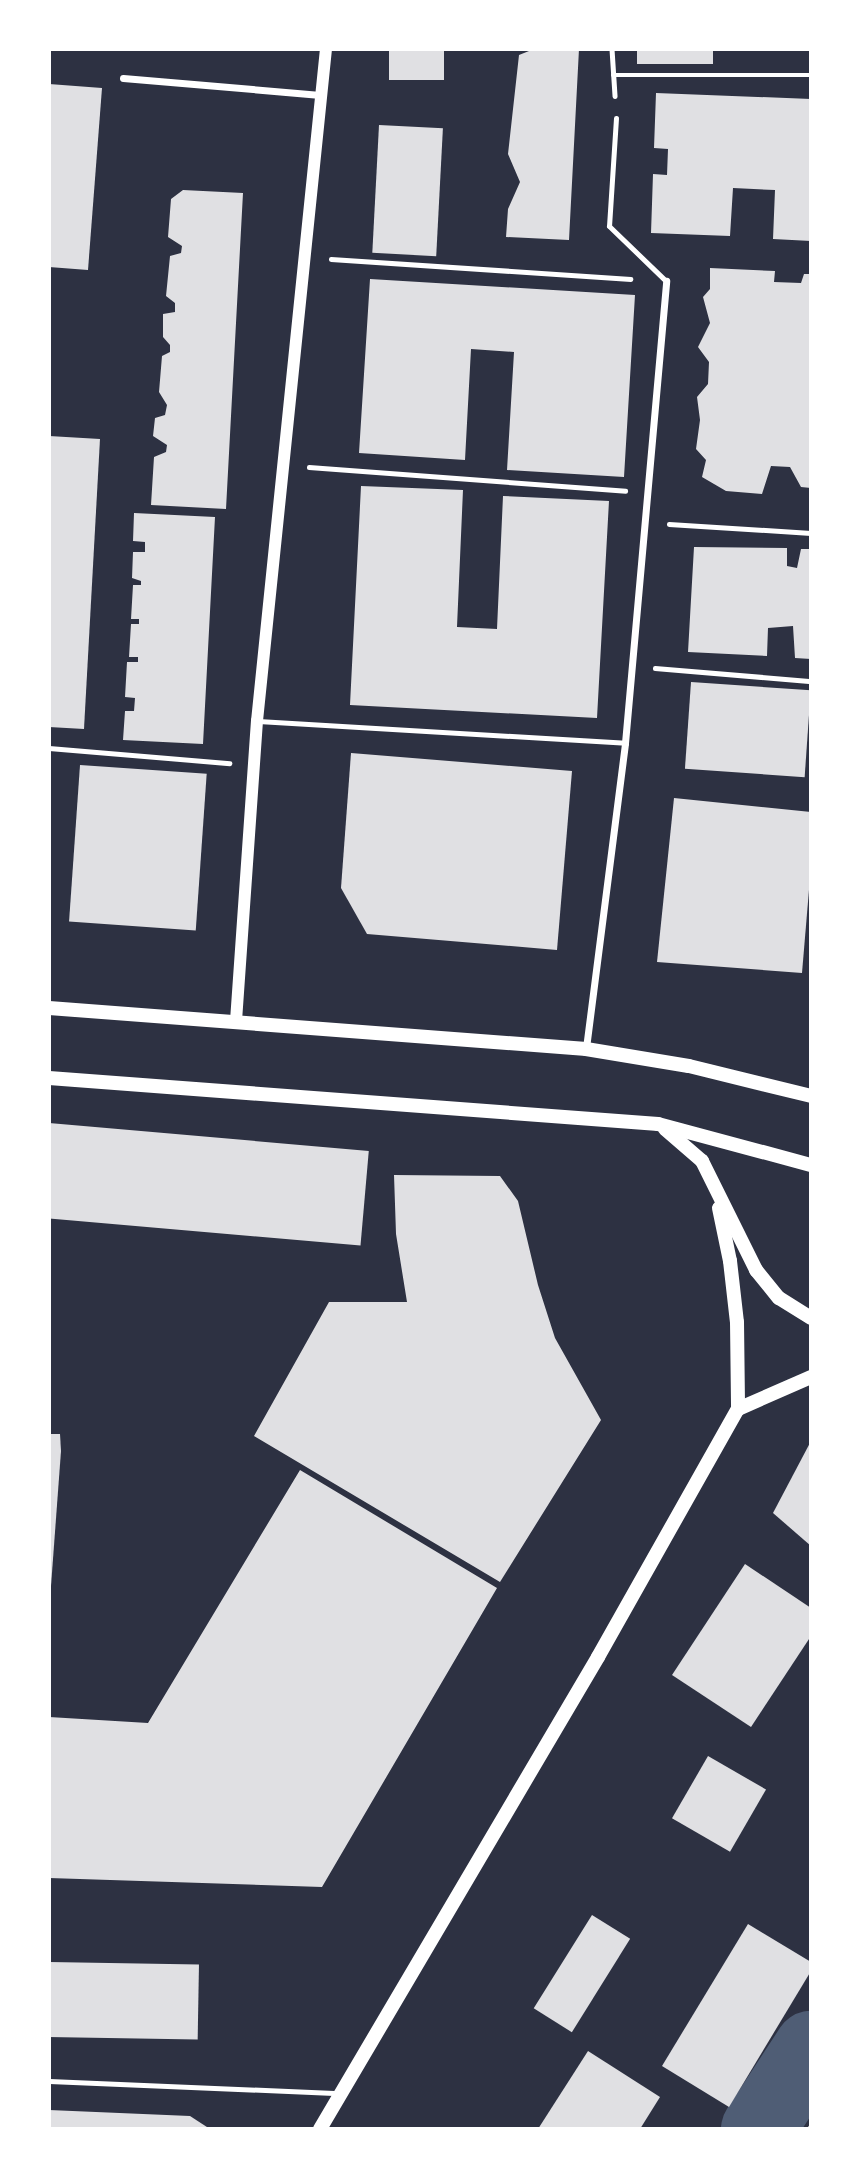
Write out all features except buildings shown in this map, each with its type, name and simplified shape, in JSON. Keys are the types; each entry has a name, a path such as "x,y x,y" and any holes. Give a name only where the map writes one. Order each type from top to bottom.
{"main road":[{"path":"49,1008 586,1049 689,1066 811,1096"},
{"path":"49,1078 658,1124 811,1164"},
{"path":"658,1124 702,1161 756,1270 779,1298 811,1318"},
{"path":"320,2129 598,1657 738,1409 737,1322 730,1261 715,1186"},
{"path":"738,1409 811,1377"}],"street":[{"path":"236,1021 257,721 326,49"},
{"path":"123,78 320,94"},
{"path":"586,1049 625,743 666,281"}],"lane":[{"path":"616,118 610,226 666,281"},
{"path":"257,721 625,743"},
{"path":"49,2081 340,2093"}],"path":[{"path":"612,49 616,118"},
{"path":"613,75 811,75"},
{"path":"303,257 666,281"},
{"path":"283,465 646,493"},
{"path":"643,522 811,533"},
{"path":"631,666 811,681"},
{"path":"49,748 254,765"}],"waterway":[{"path":"758,2129 811,2048"}]}
